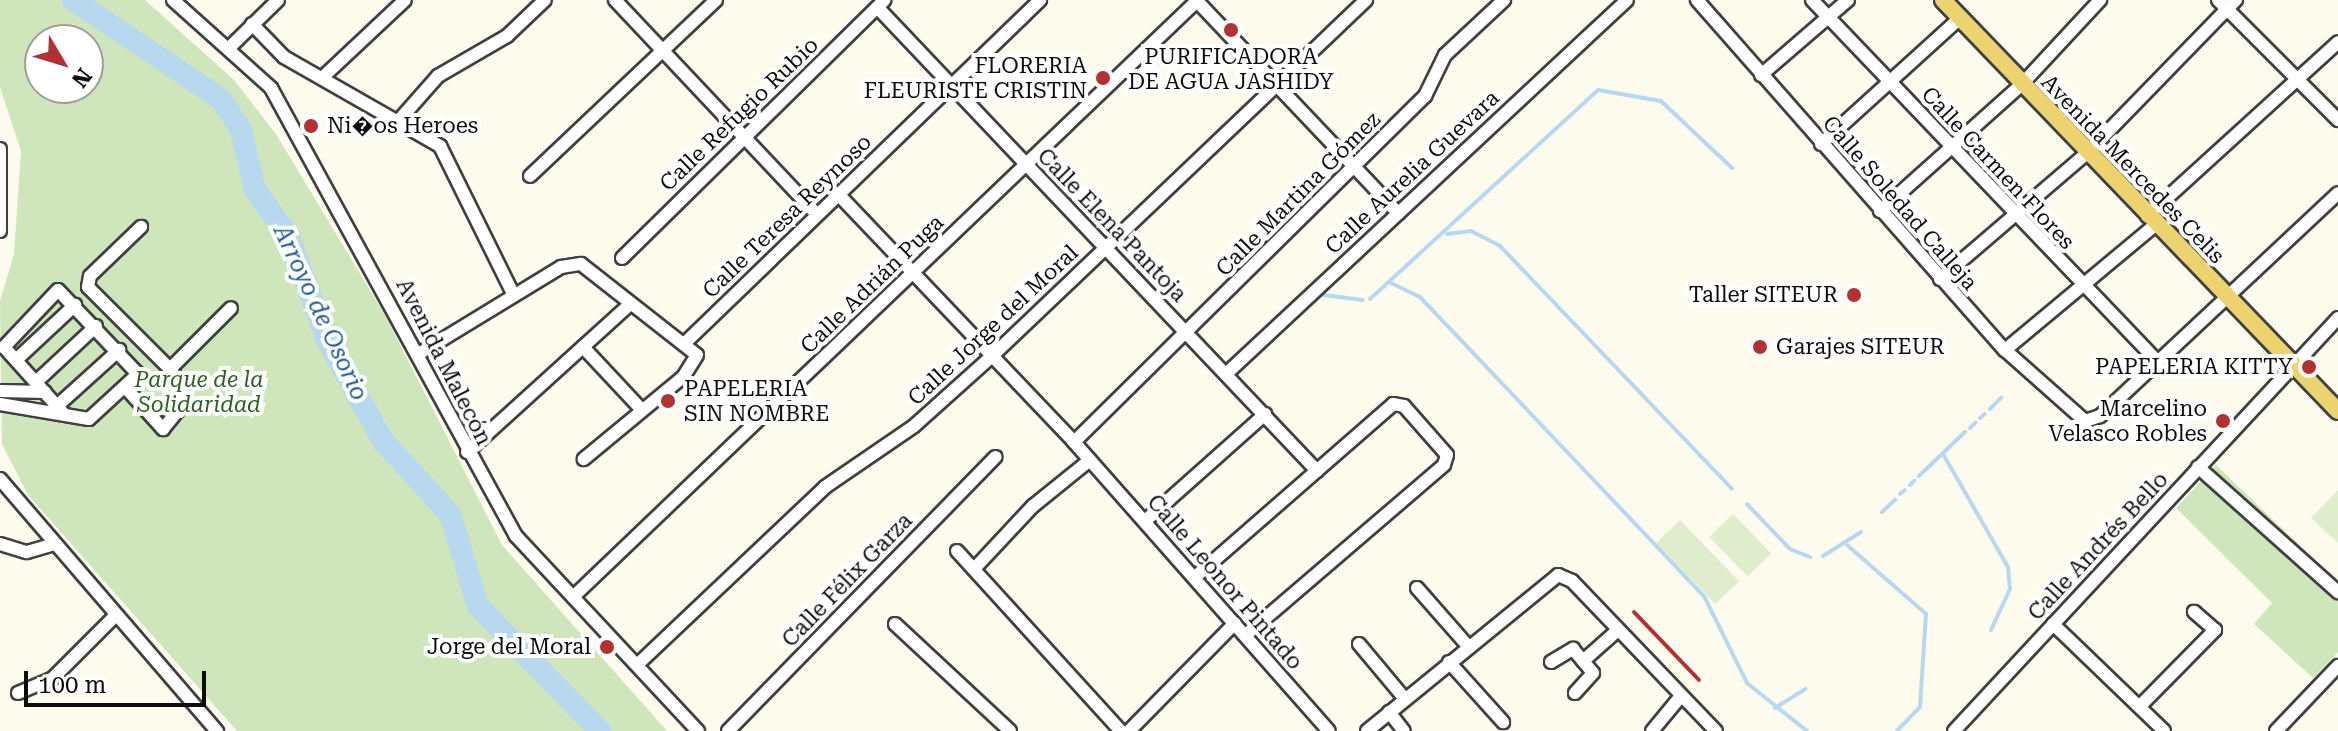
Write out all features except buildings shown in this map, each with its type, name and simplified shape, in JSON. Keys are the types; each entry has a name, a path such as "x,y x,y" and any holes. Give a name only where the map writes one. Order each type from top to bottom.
{"main road":[{"name":"Avenida Mercedes Celis","path":"1945,1 2151,220 2338,411"}],"street":[{"name":"Avenida Malecón","path":"173,0 230,47 279,101 420,353 467,452 516,536 698,731"},
{"path":"230,47 278,0"},
{"path":"323,77 405,0"},
{"path":"401,118 438,76 507,36 545,0"},
{"path":"615,0 817,214"},
{"path":"530,176 716,0"},
{"name":"Calle Teresa Reynoso","path":"687,341 1040,0"},
{"path":"1197,0 1398,213"},
{"name":"Calle Adrián Puga","path":"573,597 1197,0"},
{"name":"Calle Jorge del Moral","path":"637,665 825,487 914,426 991,357 1366,0"},
{"name":"Calle Martina Gómez","path":"1074,442 1425,96 1445,55 1504,0"},
{"name":"Calle Aurelia Guevara","path":"1226,374 1627,0"},
{"name":"Calle Carmen Flores","path":"1812,0 2014,216 2158,362"},
{"path":"1761,75 1848,0"},
{"path":"1880,211 1953,150 2022,84 2100,0"},
{"name":"Calle Soledad Calleja","path":"1704,3 1761,75 1940,279 2005,350 2085,421 2158,362"},
{"path":"1940,279 2087,153 2227,3 2338,120"},
{"name":"Calle Elena Pantoja","path":"882,4 951,85 1317,471"},
{"name":"Calle Refugio Rubio","path":"622,258 743,136 882,4"},
{"path":"1821,144 1960,18"},
{"path":"252,24 284,57 401,118 440,146 513,294"},
{"path":"2005,350 2082,286 2338,42"},
{"path":"0,149 0,231"},
{"path":"2158,362 2338,193"},
{"name":"Calle Leonor Pintado","path":"838,194 1074,442 1329,731"},
{"path":"125,387 163,429 184,395 170,369 88,287 141,227"},
{"path":"420,353 513,294 571,262 629,305 687,341 696,363 584,459"},
{"path":"0,404 60,409 89,419 125,387 137,369 75,305 53,292 6,338 16,360 60,409"},
{"path":"16,360 75,305"},
{"path":"467,452 629,305"},
{"path":"170,369 231,308"},
{"name":"Calle Andrés Bello","path":"1954,731 2338,318"},
{"path":"0,391 20,392 40,387 96,326"},
{"path":"583,347 640,408"},
{"path":"60,409 119,350"},
{"path":"20,392 22,406"},
{"path":"1195,577 1393,404 1404,406 1447,455 1444,465 1246,635"},
{"path":"1145,521 1265,414"},
{"name":"Calle Félix Garza","path":"728,731 995,457"},
{"path":"974,569 1033,506 1090,460"},
{"path":"2198,467 2338,592"},
{"path":"0,479 52,545 217,731"},
{"path":"0,544 27,552 52,545"},
{"path":"957,551 1121,731"},
{"path":"1367,731 1558,575 1618,630 1716,731"},
{"path":"1417,588 1468,646"},
{"path":"2140,706 2215,630 2194,612"},
{"path":"18,693 53,678 115,616"},
{"path":"1129,731 1235,623"},
{"path":"895,624 1010,731"},
{"path":"2053,624 2164,731"},
{"path":"1583,661 1618,630"},
{"path":"1359,644 1405,699"},
{"path":"1551,662 1568,648 1583,661 1592,678 1575,693"},
{"path":"1449,662 1503,722"},
{"path":"2276,731 2338,666"},
{"path":"1652,731 1681,696"},
{"path":"1389,712 1404,731"}],"green space":[{"name":"Parque de la Solidaridad","path":"0,0 145,0 234,80 276,134 386,317 502,545 667,731 237,731 28,495 2,444 0,301 14,254 21,151 0,87"},
{"path":"2216,465 2338,582 2338,652 2313,678 2254,624 2272,603 2176,508"},
{"path":"2338,490 2338,543 2311,518"},
{"path":"1733,514 1771,554 1747,576 1709,537"},
{"path":"1680,520 1739,581 1715,604 1656,543"}],"waterway":[{"name":"Arroyo de Osorio","path":"73,0 221,99 241,130 255,190 288,235 327,340 383,441 450,514 478,606 600,731"},
{"path":"1370,299 1598,90 1661,101 1732,168"},
{"path":"1447,234 1471,231 1499,245 1732,489"},
{"path":"1391,283 1420,297 1704,596 1747,683 1807,731"},
{"path":"1323,295 1363,300"},
{"path":"1990,409 2001,398"},
{"path":"1980,418 1985,414"},
{"path":"1970,428 1976,422"},
{"path":"1919,476 1965,432"},
{"path":"1943,454 2008,567 2010,589 1991,630"},
{"path":"1910,485 1914,481"},
{"path":"1900,494 1905,490"},
{"path":"1882,512 1895,500"},
{"path":"1747,504 1790,549 1810,557"},
{"path":"1823,556 1861,532"},
{"path":"1847,545 1926,614 1920,707 1897,731"},
{"path":"1775,708 1805,689"}],"railway":[{"path":"1634,612 1699,680"}],"place":[{"name":"PURIFICADORA DE AGUA JASHIDY","path":"1231,30"},
{"name":"FLORERIA FLEURISTE CRISTIN","path":"1103,78"},
{"name":"Ni�os Heroes","path":"311,126"},
{"name":"Taller SITEUR","path":"1854,295"},
{"name":"Garajes SITEUR","path":"1760,347"},
{"name":"PAPELERIA KITTY","path":"2309,367"},
{"name":"PAPELERIA SIN NOMBRE","path":"668,401"},
{"name":"Marcelino Velasco Robles","path":"2223,421"},
{"name":"Jorge del Moral","path":"607,647"}]}
